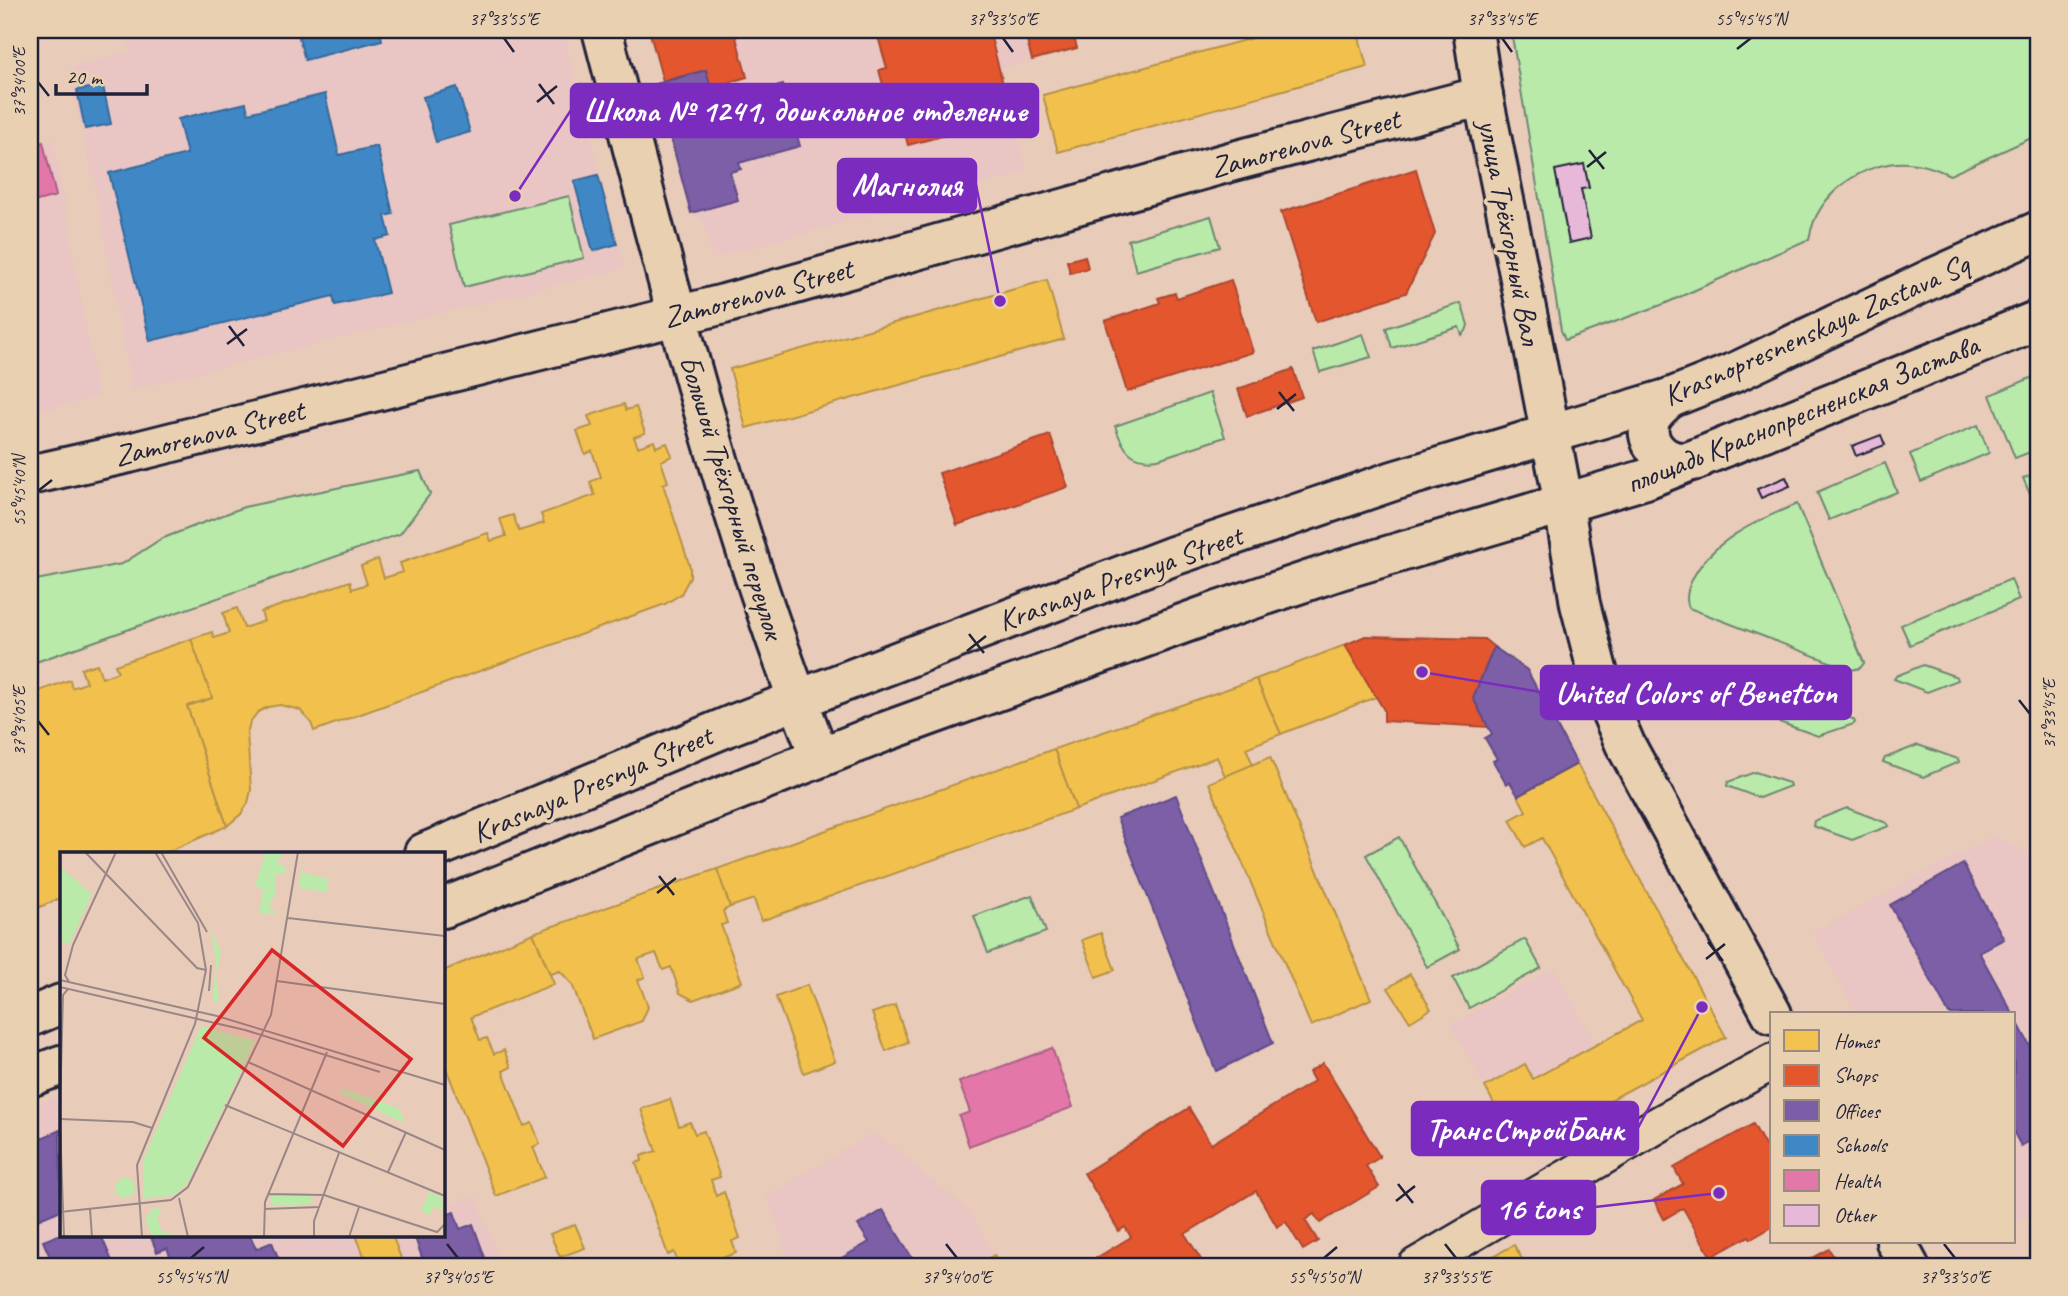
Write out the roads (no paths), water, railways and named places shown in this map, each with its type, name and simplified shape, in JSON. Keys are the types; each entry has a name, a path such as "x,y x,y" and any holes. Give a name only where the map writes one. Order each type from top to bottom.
{"main road":[{"name":"Большой Трёхгорный переулок","path":"602,30 676,315 724,479 770,623 820,757"},
{"name":"улица Трёхгорный Вал","path":"1473,30 1483,96 1564,505 1580,604 1603,694 1625,744 1771,1012"},
{"name":"Zamorenova Street","path":"30,475 142,450 736,300 1210,168 1483,96"},
{"name":"Krasnopresnenskaya Zastava Sq","path":"1550,433 1670,398 1738,371 1933,278 2038,232"},
{"name":"площадь Краснопресненская Застава","path":"1564,505 1646,480 2038,320"},
{"path":"1670,398 1658,408 1651,420 1648,433 1654,449 1667,459 1681,462 1697,460"},
{"name":"Krasnaya Presnya Street","path":"427,852 797,699 1173,556 1393,481 1550,433"},
{"name":"Krasnaya Presnya Street","path":"444,908 820,757 1180,625 1315,578 1564,505"},
{"path":"30,1017 60,1004"},
{"path":"30,1077 60,1065"},
{"path":"1897,1244 1909,1266"}],"street":[{"path":"1416,1266 1661,1123 1770,1063"}],"place":[{"name":"Школа № 1241, дошкольное отделение","path":"515,196"},
{"name":"Магнолия","path":"1000,301"},
{"name":"United Colors of Benetton","path":"1422,672"},
{"name":"ТрансСтройБанк","path":"1702,1007"},
{"name":"16 tons","path":"1719,1193"}]}
